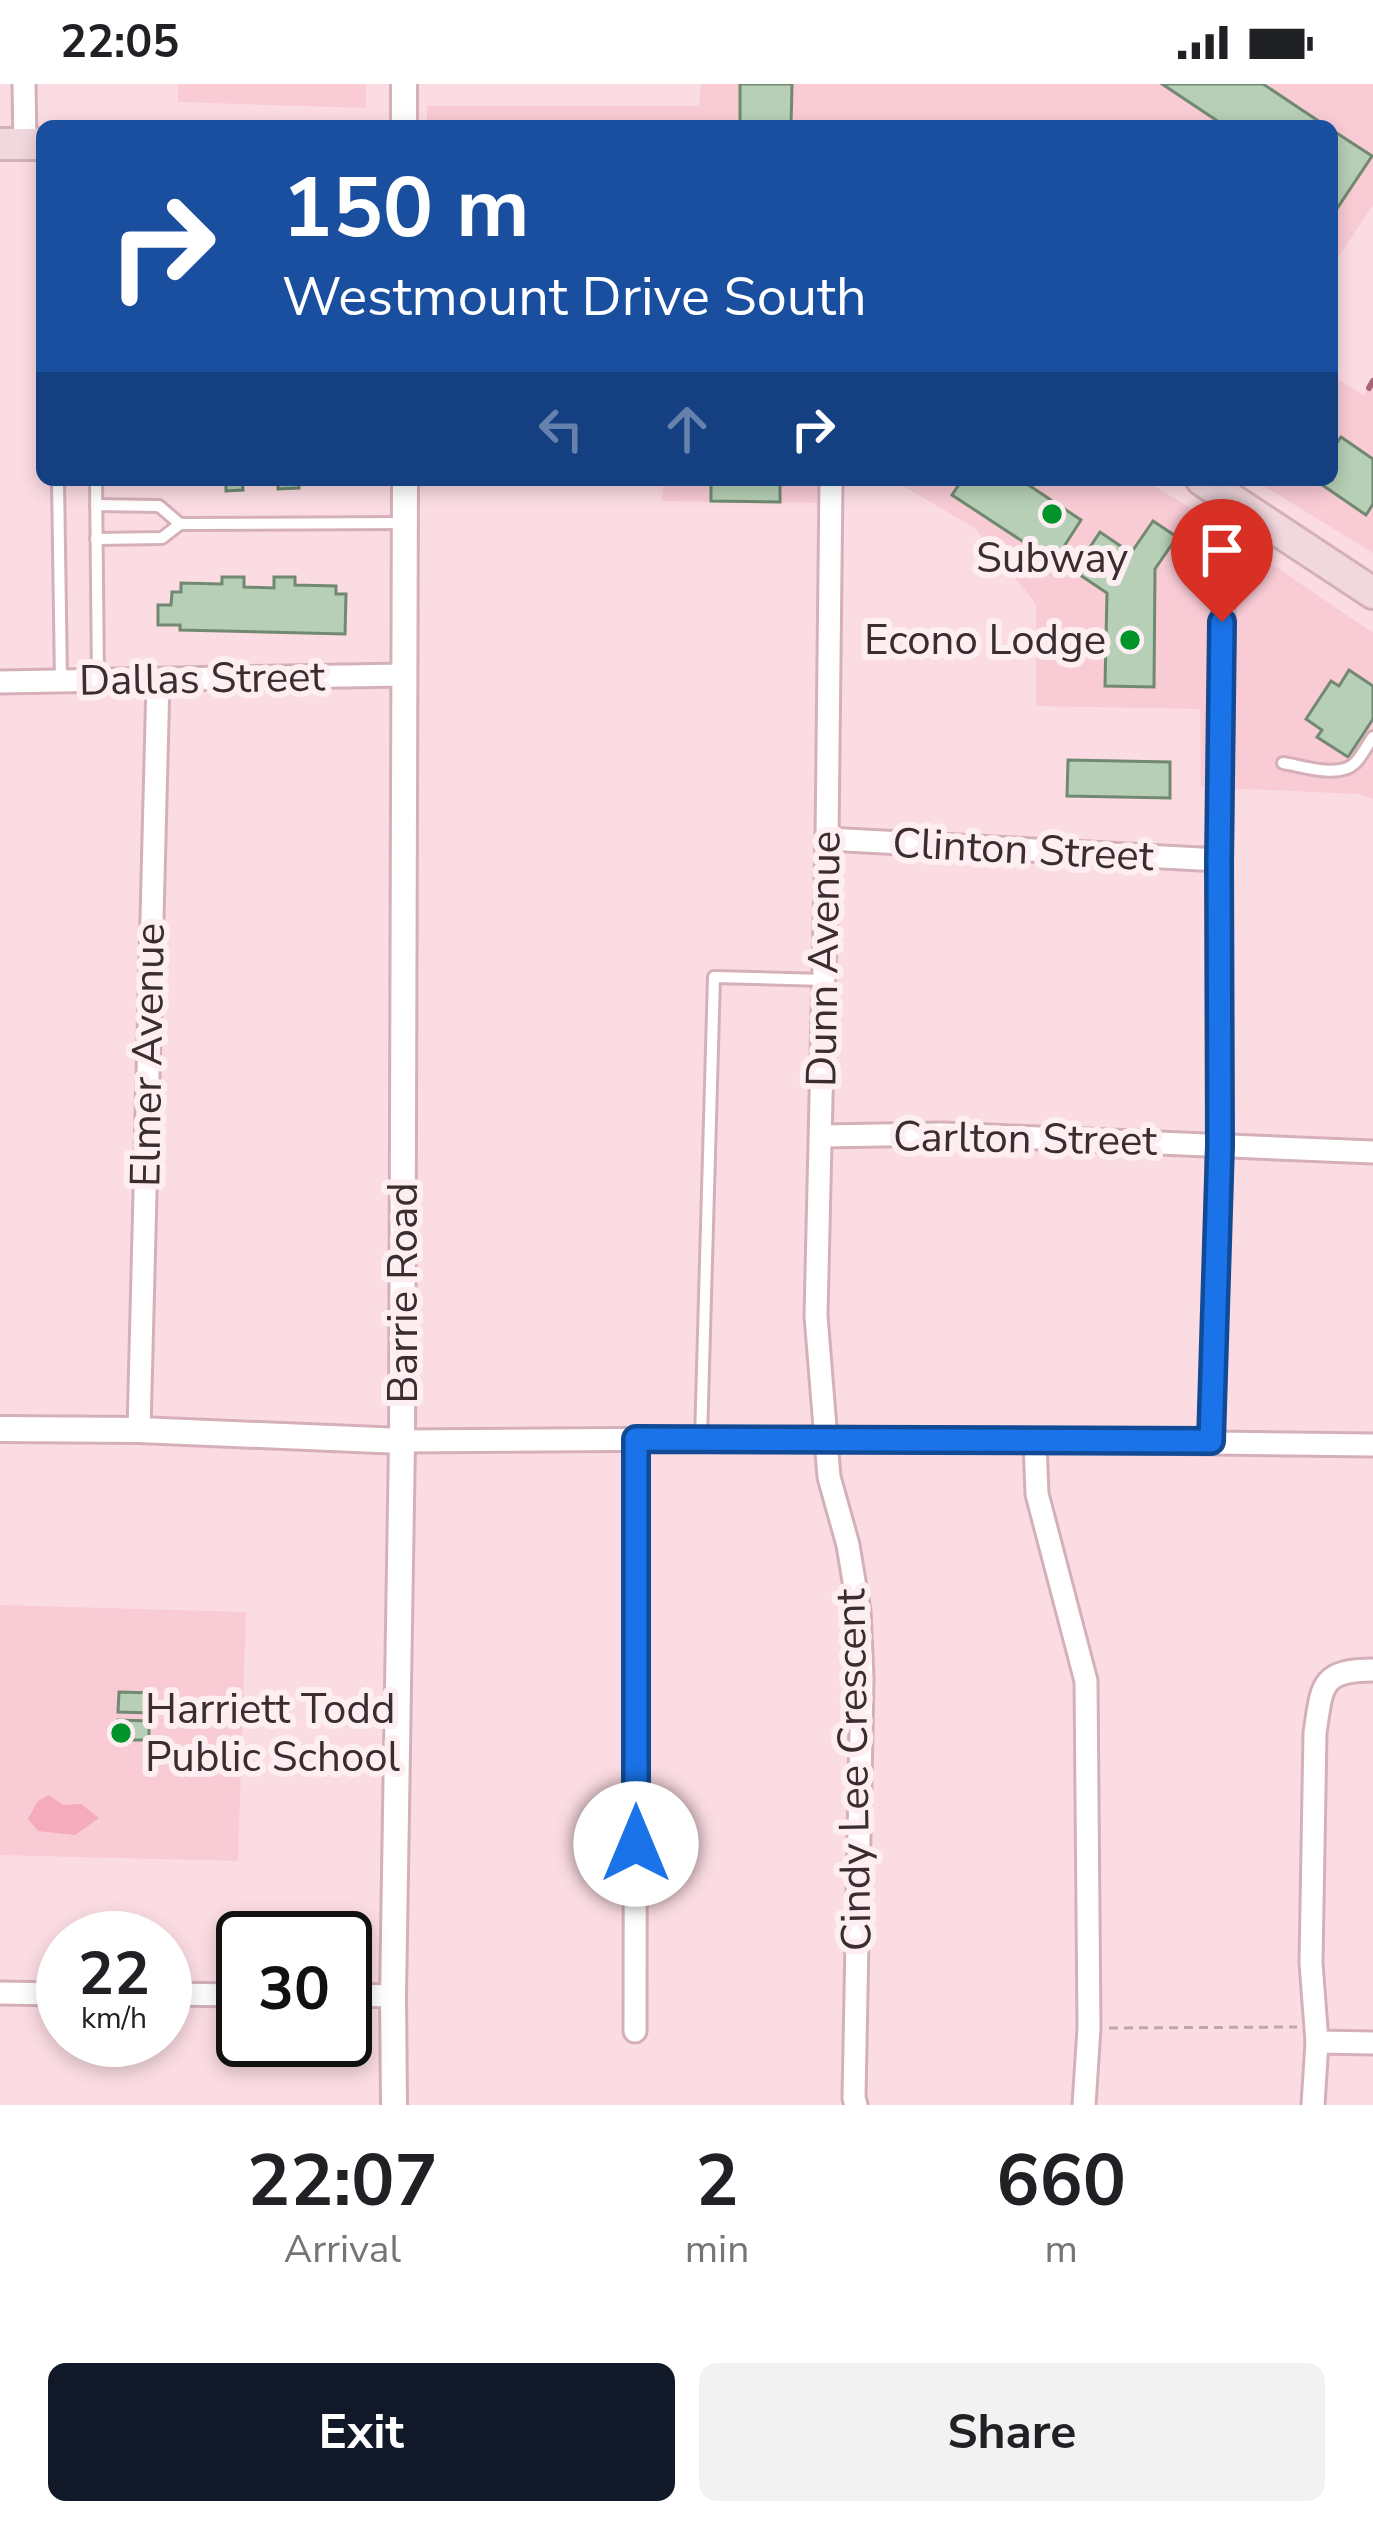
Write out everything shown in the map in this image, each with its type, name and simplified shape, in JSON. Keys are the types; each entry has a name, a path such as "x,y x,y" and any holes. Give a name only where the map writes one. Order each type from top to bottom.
{"main road":[{"path":"1215,488 1373,593"}],"street":[{"path":"22,144 24,84"},
{"path":"404,84 404,120"},
{"name":"Barrie Road","path":"394,2105 403,1441 405,486"},
{"name":"Dunn Avenue","path":"826,1438 816,1316 831,486"},
{"path":"1211,1441 1220,1145 1224,535 1215,488"},
{"name":"Dallas Street","path":"0,682 404,675"},
{"name":"Elmer Avenue","path":"139,1430 158,681"},
{"name":"Clinton Street","path":"827,839 1219,860"},
{"name":"Carlton Street","path":"820,1136 943,1134 1373,1152"},
{"path":"0,1430 139,1430 403,1441 826,1438 1373,1445"},
{"name":"Cindy Lee Crescent","path":"826,1438 829,1477 848,1545 859,1611 856,2105"},
{"path":"635,2030 636,1439"},
{"path":"1035,1442 1037,1494 1086,1682 1089,2028 1084,2105"},
{"path":"1312,2105 1317,2034 1311,1963 1315,1733 1320,1698 1331,1677 1373,1670"},
{"path":"0,1993 36,1994"},
{"path":"372,1996 393,1996"},
{"path":"1317,2034 1373,2043"}],"lane":[{"path":"58,486 61,682"},
{"path":"96,486 98,681"},
{"path":"96,505 159,506 180,524"},
{"path":"96,539 161,538 180,524 405,523"},
{"path":"1282,764 1341,771 1358,761 1373,737"},
{"path":"700,1439 714,976 824,980"}],"path":[{"path":"1089,2028 1317,2034"}],"shaded area":[{"path":"178,84 366,84 366,108 178,102"},
{"path":"701,84 1373,84 1373,205 1338,258 1338,120 427,120 427,106 699,106"},
{"path":"1338,380 1364,395 1373,382 1373,553 1264,486 1338,486"},
{"path":"663,486 840,486 838,503 662,501"},
{"path":"903,486 1154,486 1184,504 1373,633 1373,799 1359,794 1201,787 1200,709 1036,706 1036,604 975,528"},
{"name":"Harriett Todd Public School","path":"0,1605 246,1612 238,1861 0,1855"},
{"path":"49,1795 63,1805 81,1804 99,1818 75,1835 38,1831 28,1819 38,1801"}],"building":[{"path":"740,84 792,84 791,120 740,120"},
{"path":"1162,84 1263,84 1317,120 1216,120"},
{"path":"1338,134 1372,156 1338,207"},
{"path":"1341,437 1373,459 1373,504 1366,515 1324,486 1338,486"},
{"path":"711,486 780,486 780,502 711,501"},
{"path":"958,486 1030,486 1081,520 1054,562 952,495"},
{"name":"Econo Lodge","path":"1153,521 1177,537 1155,569 1154,687 1105,686 1107,593 1074,571 1100,532 1131,553"},
{"path":"222,577 244,577 244,587 274,588 274,577 295,577 295,585 336,586 336,594 346,594 345,634 180,630 180,625 158,625 158,605 171,605 172,592 181,592 181,583 222,584"},
{"path":"1349,670 1373,686 1373,719 1348,757 1317,737 1322,730 1306,719 1331,681 1339,686"},
{"path":"1068,760 1170,762 1170,798 1067,796"},
{"path":"119,1692 153,1693 152,1713 118,1712"},
{"path":"118,1720 149,1721 149,1740 118,1740"}],"waterway":[{"path":"1369,388 1373,381"}],"place":[{"name":"Subway","path":"1052,514"},
{"name":"Econo Lodge","path":"1130,640"},
{"name":"Harriett Todd Public School","path":"121,1733"}],"route":[{"path":"636,1844 636,1439 1211,1441 1220,1145 1222,622"}]}
